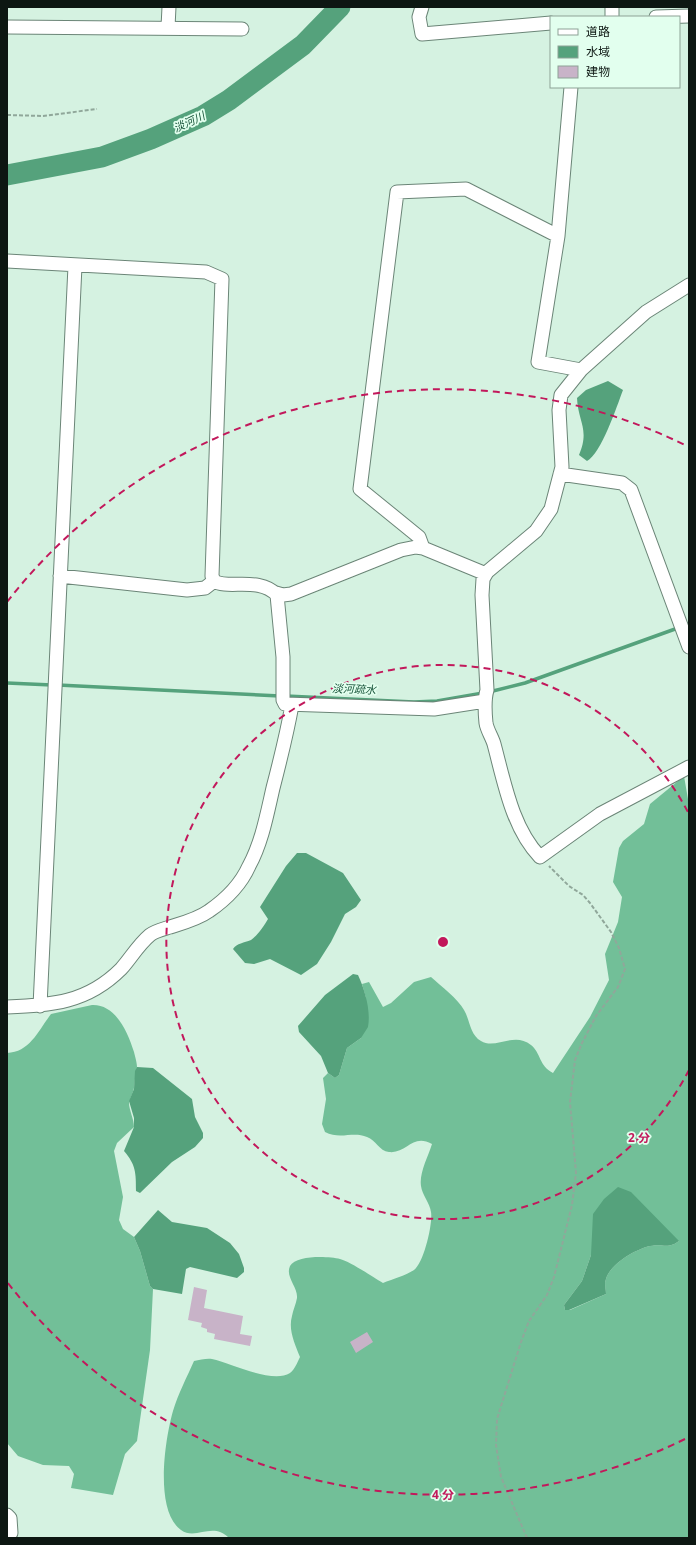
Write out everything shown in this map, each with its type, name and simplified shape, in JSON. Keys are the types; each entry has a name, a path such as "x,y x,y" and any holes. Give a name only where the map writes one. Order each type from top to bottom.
{"street":[{"path":"168,27 169,7"},
{"path":"422,7 420,17 422,34 550,23"},
{"path":"7,27 168,27 242,29"},
{"path":"571,88 558,236 538,362 581,370"},
{"path":"423,548 419,537 360,489 397,192 466,189 558,236"},
{"path":"7,261 75,266 206,272 222,279 212,568 214,581"},
{"path":"40,1006 75,266"},
{"path":"689,285 646,312 581,370 561,395 560,474 551,509 536,531 486,574 483,582 482,595 486,724 492,739 511,804 524,835 540,857 600,814 689,767"},
{"path":"560,474 622,484 629,488 633,493 689,647"},
{"path":"214,581 225,584 241,583 255,585 283,595 292,594 401,550 416,547 423,548 486,574"},
{"path":"60,576 187,590 205,588 214,581"},
{"path":"7,1007 40,1006 72,1000 92,992 112,978 126,964 137,947 152,933 184,923 208,911 228,894 241,880 256,850 265,823 286,699 279,600 276,593"},
{"path":"286,699 434,709 486,696"},
{"path":"7,1515 10,1518 11,1533"}],"path":[{"path":"7,115 43,116 97,109"},
{"path":"527,1538 501,1476 496,1445 497,1419 520,1342 529,1321 547,1295 554,1277 572,1205 576,1172 570,1102 575,1060 596,1016 618,987 625,969 620,948 611,932 590,903 583,895 569,886 540,857"}],"shaded area":[{"path":"684,776 689,805 689,1538 229,1538 223,1533 216,1531 192,1534 181,1530 173,1521 167,1507 164,1491 165,1456 173,1411 194,1361 212,1359 251,1372 273,1376 282,1376 290,1373 295,1368 300,1357 291,1326 292,1314 297,1298 296,1290 289,1274 290,1266 293,1262 313,1257 340,1259 383,1283 403,1276 414,1270 418,1266 424,1251 431,1225 431,1212 423,1193 421,1176 432,1144 425,1141 419,1141 395,1152 389,1152 383,1150 370,1138 362,1135 341,1136 325,1132 322,1124 326,1099 323,1078 328,1073 335,1078 339,1075 347,1048 361,1038 366,998 362,984 369,982 383,1007 391,1003 414,982 431,977 458,1001 466,1014 472,1031 477,1038 487,1043 512,1040 525,1041 534,1048 545,1067 553,1073 590,1017 609,980 605,954 618,922 622,897 613,882 619,848 623,841 644,824 650,804","holes":["679,1241 668,1246 650,1246 638,1250 624,1258 608,1273 605,1282 606,1294 570,1310 565,1310 564,1305 582,1281 591,1255"]},
{"path":"92,1005 108,1009 120,1021 128,1036 136,1060 137,1067 134,1088 129,1103 134,1127 117,1143 114,1151 123,1197 119,1220 123,1229 134,1237 140,1251 150,1286 153,1289 150,1350 137,1441 125,1454 113,1495 71,1488 74,1474 69,1466 43,1465 18,1456 7,1443 7,1053 15,1052 28,1045 51,1014"}],"water":[{"path":"608,381 623,390 603,440 592,457 587,461 579,455 582,446 583,432 577,398 586,390"},
{"path":"297,853 306,853 343,873 361,900 356,907 345,914 331,942 317,964 301,975 270,959 254,964 245,963 233,949 239,944 251,940 268,919 260,907 286,866"},
{"path":"353,974 358,975 365,994 369,1014 368,1027 361,1038 347,1048 339,1075 335,1078 328,1073 321,1056 299,1032 298,1026 325,995"},
{"path":"137,1067 153,1068 192,1099 195,1117 203,1133 203,1138 195,1147 172,1162 140,1193 136,1191 133,1165 124,1151 134,1127 134,1118 129,1101 134,1089 135,1071"},
{"path":"618,1187 631,1192 679,1241 668,1246 650,1246 638,1250 624,1258 608,1273 605,1282 606,1294 569,1310 565,1310 564,1305 582,1281 591,1255 593,1214 604,1199"},
{"path":"158,1210 172,1222 207,1228 230,1243 239,1254 244,1272 237,1278 190,1267 186,1269 182,1294 153,1289 150,1286 140,1251 134,1237"}],"building":[{"path":"194,1287 207,1290 204,1308 243,1316 240,1334 252,1336 250,1346 214,1339 215,1334 207,1332 207,1329 201,1327 202,1323 188,1320"},
{"path":"367,1332 373,1342 356,1353 350,1342"}],"waterway":[{"name":"淡河川","path":"7,175 102,157 151,139 203,116 229,100 303,45 340,7"},
{"name":"淡河疏水","path":"489,692 525,683 689,624"},
{"name":"淡河疏水","path":"7,683 52,685"},
{"name":"淡河疏水","path":"58,685 280,696"},
{"name":"淡河疏水","path":"286,696 414,702 437,701 483,693"}]}
